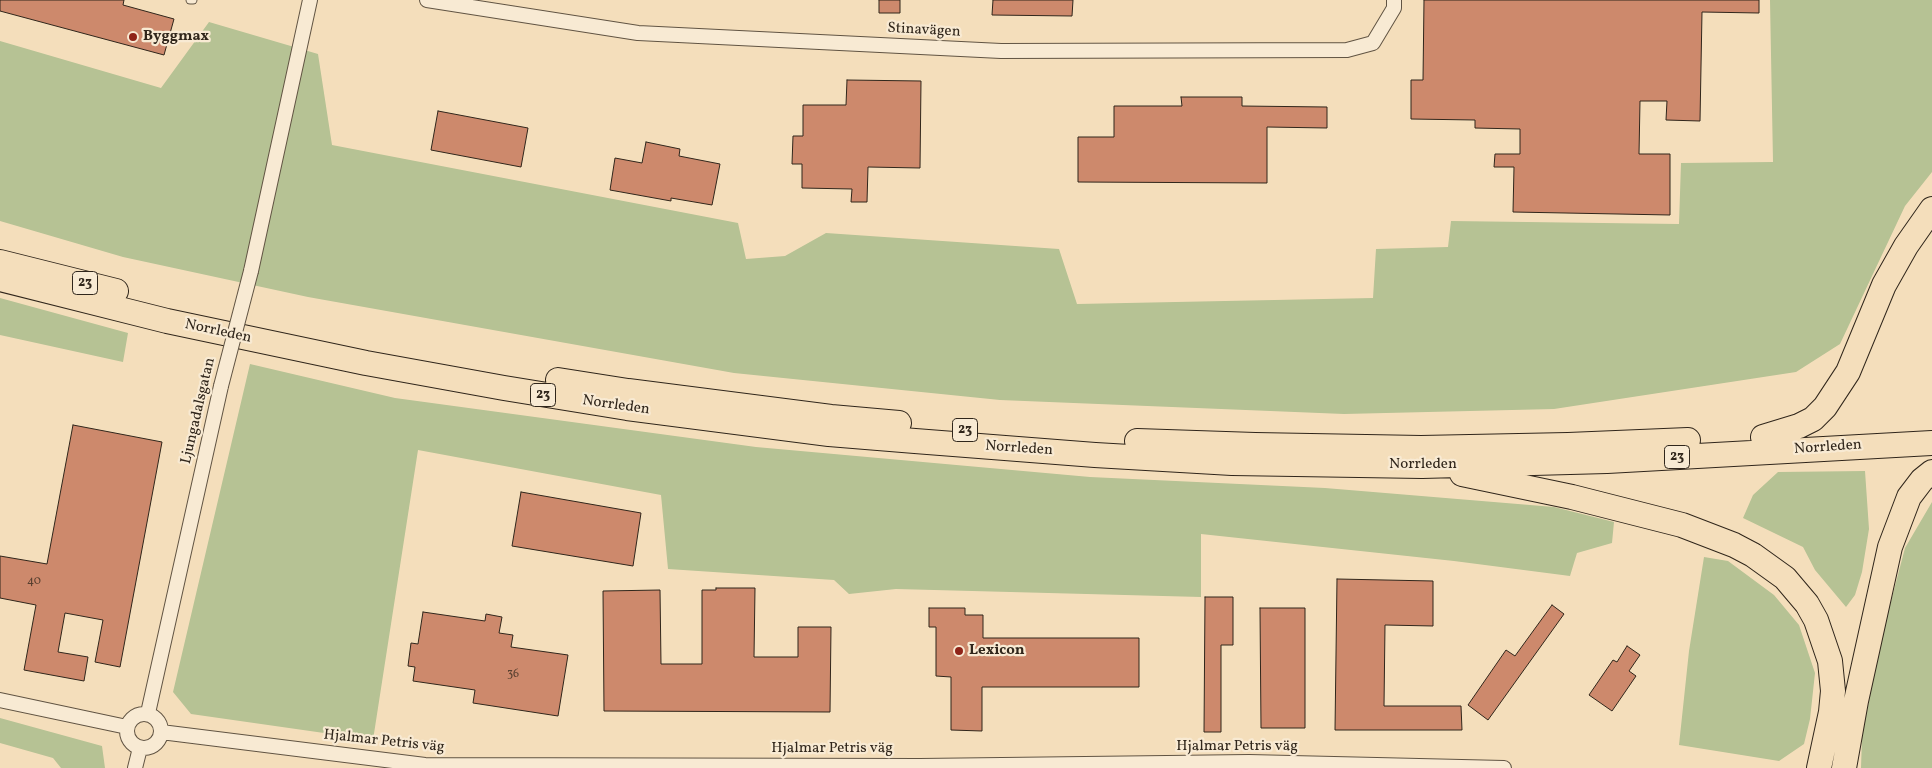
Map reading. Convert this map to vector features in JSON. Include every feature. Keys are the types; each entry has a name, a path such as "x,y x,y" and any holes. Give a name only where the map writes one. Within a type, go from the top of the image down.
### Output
{"highway":[{"path":"1764,437 1799,426 1812,419 1825,407 1848,372 1884,285 1906,246 1932,209"},
{"name":"Norrleden","path":"0,262 171,305 378,349 506,372 628,391 831,416 1009,433 1125,441 1255,446 1440,448 1568,445 1932,429"},
{"name":"Norrleden","path":"0,279 167,320 366,364 627,408 829,434 1094,455 1232,462 1422,466 1607,461 1932,443"},
{"path":"1422,466 1572,497 1674,523 1727,542 1771,567 1785,578 1807,604 1816,620 1830,660 1833,691 1831,712 1819,768"},
{"path":"1844,768 1856,700 1890,547 1909,498 1922,480 1932,472"}],"street":[{"name":"Ljungadalsgatan","path":"148,714 221,386 251,271 310,0"},
{"name":"Stinavägen","path":"427,0 638,32 1001,51 1347,50 1373,43 1394,8 1394,0"},
{"path":"0,700 127,727"},
{"path":"148,714 157,718 161,727 160,737 154,745 140,748 128,738 127,727 134,716 148,714"},
{"name":"Hjalmar Petris väg","path":"161,732 425,765 920,767 1249,762 1504,768"},
{"path":"135,768 140,748"}],"green space":[{"path":"1770,0 1932,0 1932,172 1905,206 1840,344 1796,372 1554,409 1344,414 1000,400 734,373 308,297 123,257 0,221 0,41 161,88 209,22 318,54 332,145 738,223 746,259 785,256 826,233 1059,249 1077,304 1373,298 1376,249 1448,247 1451,221 1679,224 1681,163 1773,162"},
{"path":"0,298 128,333 123,362 0,335"},
{"path":"250,364 395,398 756,447 1090,477 1325,488 1554,507 1614,522 1612,543 1577,553 1570,576 1454,561 1201,534 1201,597 896,589 849,594 834,580 668,569 661,495 418,450 373,740 191,714 173,692"},
{"path":"1865,471 1869,529 1862,572 1855,595 1846,607 1815,570 1803,547 1743,518 1753,495 1778,472"},
{"path":"1932,502 1932,768 1861,768 1862,737 1881,639 1905,548"},
{"path":"1704,557 1728,561 1774,595 1799,625 1815,673 1810,719 1804,744 1779,761 1679,745 1689,651"},
{"path":"0,718 102,746 105,768 61,768 53,758 0,743"}],"building":[{"name":"Byggmax","path":"0,0 124,0 123,5 174,19 164,55 0,11"},
{"path":"879,0 900,0 900,13 879,13"},
{"path":"993,0 1073,0 1072,16 992,15"},
{"path":"1424,0 1759,0 1759,13 1702,12 1700,121 1666,120 1667,101 1640,101 1639,154 1670,154 1670,215 1513,212 1514,167 1494,167 1495,154 1520,154 1520,129 1475,128 1475,120 1411,119 1411,80 1423,80"},
{"path":"847,80 921,81 920,168 868,167 867,202 851,202 852,189 802,188 802,164 792,164 793,136 803,136 803,105 846,105"},
{"path":"1181,97 1242,97 1242,106 1327,107 1327,128 1267,127 1267,183 1078,182 1078,137 1114,137 1114,106 1182,106"},
{"path":"438,111 528,128 521,167 431,150"},
{"path":"646,142 680,149 679,156 720,164 712,205 671,198 671,201 610,190 615,158 642,163"},
{"path":"73,425 162,442 120,667 95,662 103,620 65,613 58,652 88,657 84,681 24,670 36,605 0,598 0,556 47,564"},
{"path":"521,492 641,513 633,566 512,546"},
{"path":"1337,579 1433,581 1433,626 1385,625 1384,706 1461,706 1462,730 1335,730"},
{"path":"716,588 755,588 754,657 798,657 798,627 831,627 830,712 604,711 603,591 660,590 661,664 702,664 702,590 716,590"},
{"path":"1205,597 1233,597 1233,645 1221,645 1221,732 1204,732"},
{"path":"1552,605 1564,614 1488,720 1468,705 1506,650 1515,656"},
{"path":"929,608 965,608 965,615 983,615 983,638 1139,638 1139,687 982,687 982,731 951,730 951,677 936,676 936,627 929,627"},
{"path":"1260,608 1305,608 1305,728 1261,728"},
{"path":"423,612 485,621 486,614 502,617 499,633 513,635 511,647 568,655 558,716 473,703 475,690 413,681 415,667 408,666 411,643 418,644"},
{"path":"1627,646 1640,655 1629,671 1636,676 1612,711 1589,695 1613,660 1617,662"}],"place":[{"name":"Byggmax","path":"133,37"},
{"name":"Lexicon","path":"959,651"}]}
